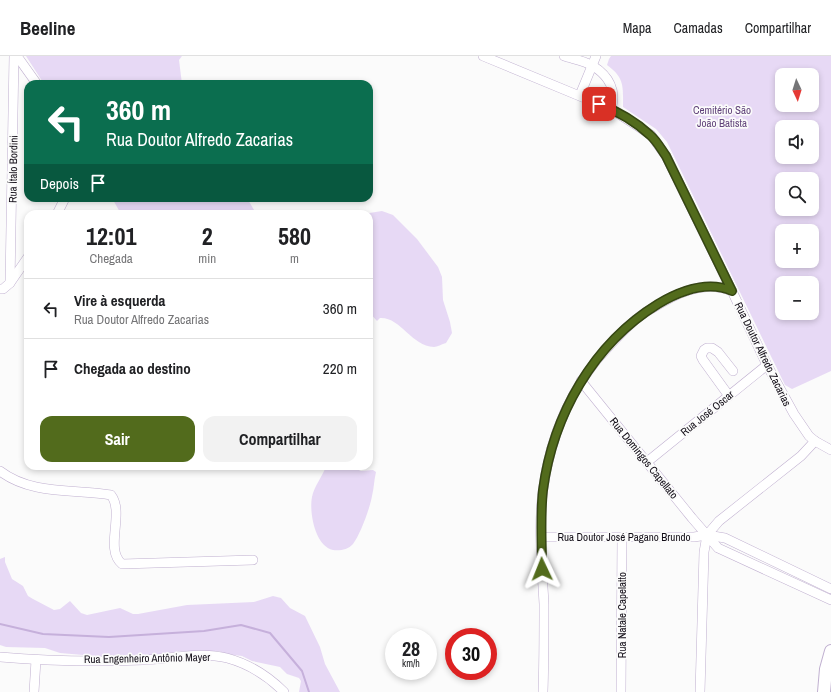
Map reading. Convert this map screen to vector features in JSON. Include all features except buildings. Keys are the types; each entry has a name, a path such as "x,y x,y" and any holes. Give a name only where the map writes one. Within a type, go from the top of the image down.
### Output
{"main road":[{"path":"824,692 826,669 831,651"}],"street":[{"path":"15,56 34,80"},
{"name":"Rua Ítalo Bordini","path":"10,283 15,56"},
{"name":"Rua Doutor Alfredo Zacarias","path":"483,56 580,95 610,109 639,127 657,143 666,156 767,364 794,414 803,428 816,441 831,450"},
{"path":"564,56 593,66 608,80 614,99 610,109"},
{"path":"580,95 596,56"},
{"path":"0,289 3,289 10,283 24,263"},
{"path":"543,692 544,632 541,537 543,490 552,446 557,429 568,403 581,381 600,355 628,326 644,313 680,292 710,286 723,287 732,291"},
{"path":"729,396 702,360 701,356 704,350 707,348 715,349 733,371"},
{"name":"Rua José Oscar","path":"647,462 767,364"},
{"name":"Rua Domingos Capellato","path":"581,381 707,535"},
{"path":"700,692 704,552 707,535 719,521 801,456 816,441"},
{"path":"0,471 14,481 35,487 111,495 114,499 116,508 116,551 118,560 122,564 252,560"},
{"path":"707,535 718,548 725,552 831,600"},
{"name":"Rua Doutor José Pagano Brundo","path":"541,537 707,535 725,538 831,589"},
{"name":"Rua Natale Capelatto","path":"621,692 622,537"},
{"name":"Rua Engenheiro Antônio Mayer","path":"0,657 36,660 144,660 206,655 228,658 260,672 284,692"},
{"path":"34,692 36,660"}],"green space":[{"path":"26,56 182,56 179,60 182,80 41,80"},
{"name":"Cemitério São João Batista","path":"611,56 831,56 831,371 792,389 785,385 667,142 656,129 623,107 622,83 617,74 607,65"},
{"path":"114,202 249,202 254,210 119,210"},
{"path":"382,211 393,215 417,239 438,267 442,277 443,300 452,333 446,343 435,347 426,345 412,337 394,322 380,318 377,321 373,316 373,212"},
{"path":"324,470 373,470 376,472 371,501 362,528 353,544 349,548 343,550 333,550 327,547 322,542 315,528 311,511 311,503 315,489"},
{"path":"5,557 5,562 12,579 23,586 28,596 54,610 60,609 70,601 81,613 87,615 120,608 133,614 138,614 187,605 254,602 273,596 281,598 290,608 305,616 320,647 325,664 340,692 299,692 301,681 299,678 287,674 280,667 252,661 242,656 226,654 219,651 180,651 146,657 118,658 60,653 45,648 6,647 0,645 0,559"}],"waterway":[{"path":"0,624 43,634 109,637 204,631 241,625 270,633 302,671 309,692"}],"route":[{"path":"542,569 541,537 543,490 552,446 557,429 568,403 581,381 600,355 628,326 644,313 662,302 680,292 710,286 723,287 732,291 666,156 657,143 651,136 639,127 599,104"}]}
